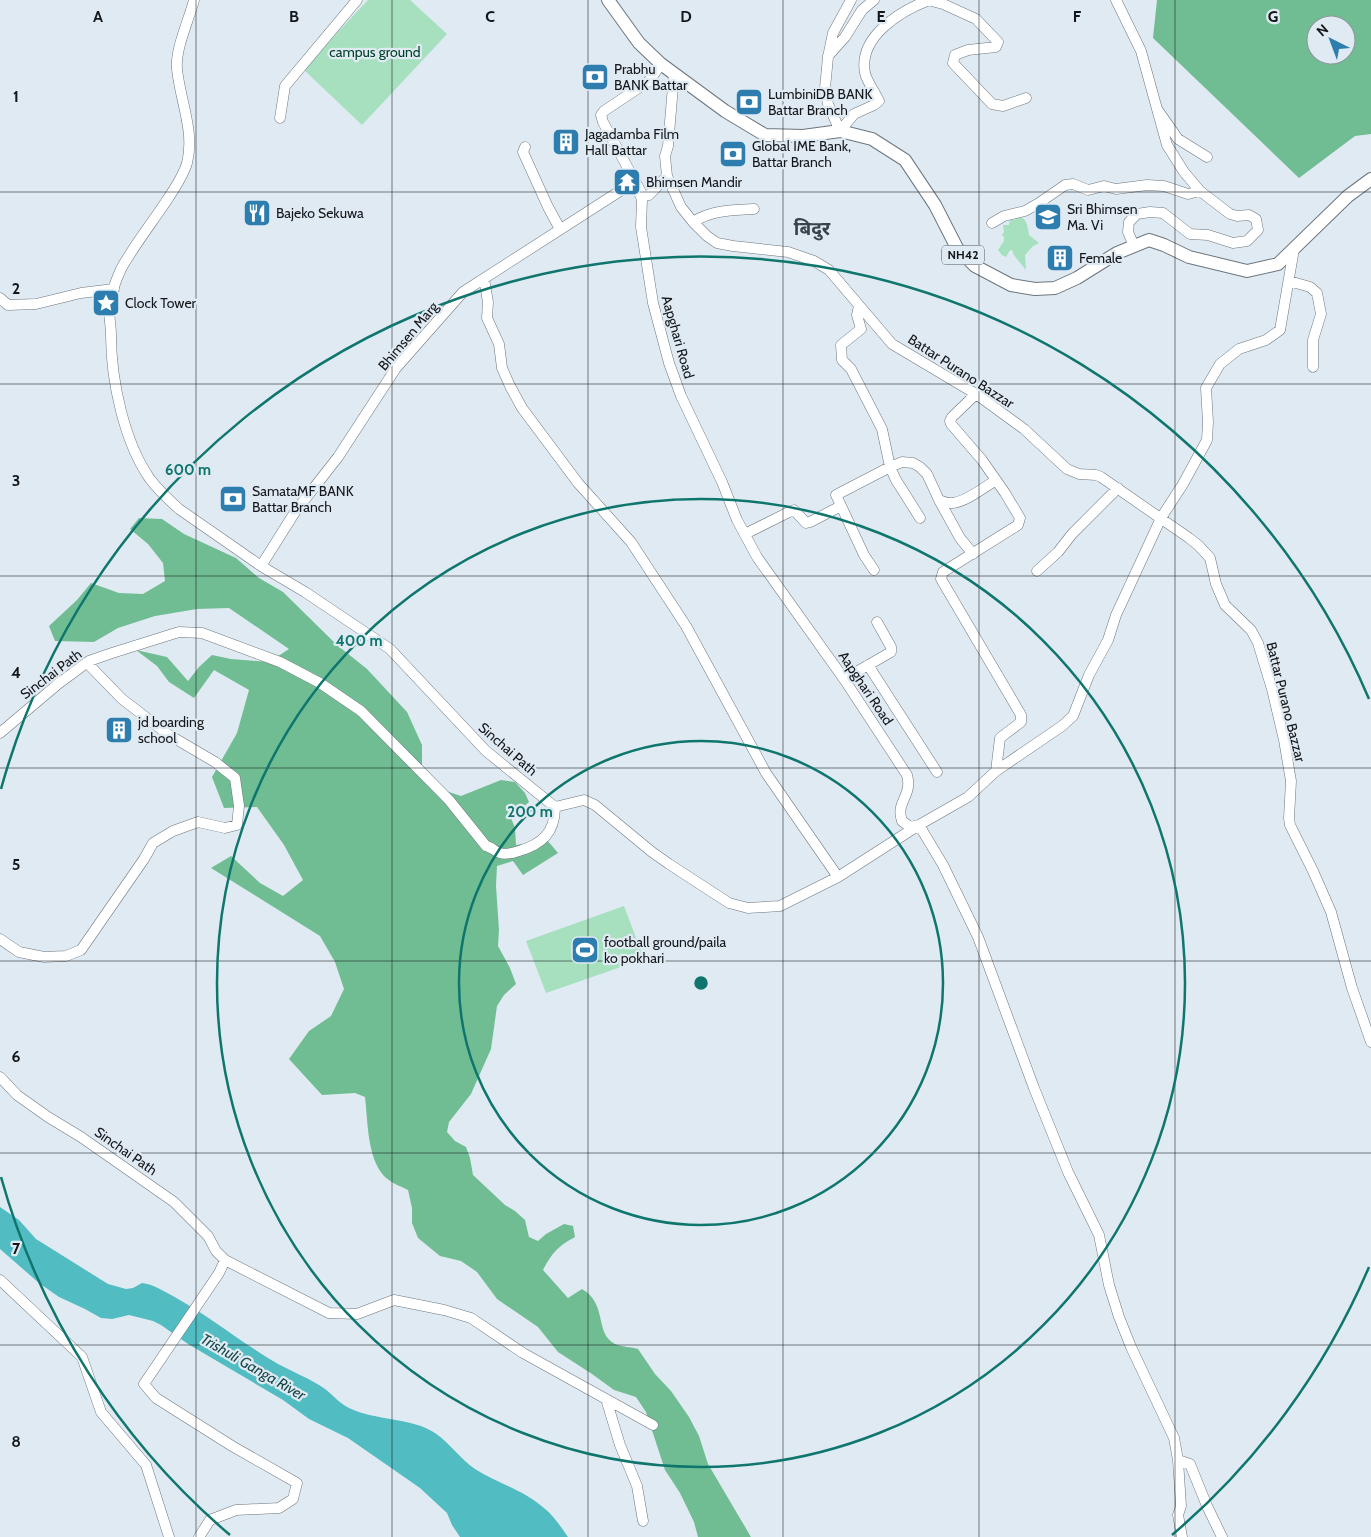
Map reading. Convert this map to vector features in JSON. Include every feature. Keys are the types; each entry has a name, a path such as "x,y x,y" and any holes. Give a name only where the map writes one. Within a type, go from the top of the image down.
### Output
{"main road":[{"name":"NH42","path":"608,0 638,43 661,64 726,112 764,135 803,136 840,131 872,138 905,160 935,205 957,248 975,266 1011,285 1035,289 1055,288 1077,278 1117,253 1149,240 1189,257 1247,272 1278,264 1348,196 1371,179"}],"street":[{"name":"Sinchai Path","path":"0,733 58,684 89,661 179,632 202,633 280,662 320,683 361,711 449,800 486,846 499,853 507,854 536,845 549,832 555,819 555,807 486,752 390,649 305,592 261,566 179,510 150,479 139,458 129,435 115,387 110,343 109,306 121,270 177,186 187,163 187,122 177,68 178,52 194,0"},
{"path":"280,118 285,86 357,0"},
{"path":"828,56 845,37 862,10 874,0"},
{"path":"845,3 833,33 828,56 825,88 828,104 840,131 854,114 879,101 865,75 864,61 868,47 882,29 899,15 928,0 943,4 976,19 998,42 996,47 968,50 955,55 953,63 992,104 1003,106 1026,98"},
{"path":"1116,0 1141,51 1167,145 1184,172 1200,190 1230,214 1237,216 1249,215 1256,219 1258,230 1247,241 1233,243 1208,235 1190,234 1163,213 1150,212 1137,214 1129,222 1128,232 1134,246"},
{"name":"Aapghari Road","path":"661,64 649,81 604,110 601,115 642,199 641,227 653,304 669,363 737,520 758,557 844,679 907,775 909,787 900,809 902,821 910,827 918,825"},
{"name":"Battar Purano Bazzar","path":"674,74 668,146 665,156 667,176 682,207 707,236 717,243 788,252 814,261 829,270 892,344 976,394 1024,429 1067,469 1079,474 1096,475 1118,488 1198,545 1210,558 1216,584 1225,605 1251,630 1258,643 1272,689 1284,740 1291,781 1290,825 1331,912 1352,988 1371,1042"},
{"path":"1157,108 1178,139 1208,157"},
{"path":"525,147 523,152 560,229"},
{"path":"634,182 642,196 649,195 667,176"},
{"name":"Bhimsen Marg","path":"261,566 296,512 338,457 396,368 463,292 634,182"},
{"path":"992,223 1004,216 1025,211 1065,185 1073,184 1088,190 1104,186 1116,188 1147,185 1164,186 1188,194 1200,190"},
{"path":"693,222 702,217 727,210 754,209"},
{"path":"555,807 584,800 595,805 652,852 729,904 748,908 780,906 838,877 932,816 968,798 996,771 1062,726 1073,716 1089,676 1108,640 1116,615 1161,518 1183,484 1207,440 1206,388 1220,364 1239,348 1266,340 1280,330 1294,249"},
{"path":"484,279 488,302 487,318 499,344 502,368 522,408 578,483 631,542 686,626 766,774 838,877"},
{"path":"1289,282 1310,286 1317,293 1320,314 1313,340 1313,367"},
{"path":"0,298 8,306 36,304 81,293 114,289"},
{"path":"859,306 857,315 861,329 841,345 840,353 842,360 850,369 882,429 890,467 920,518"},
{"path":"976,394 952,417 951,424 982,460 1020,518 1018,526 943,572 941,579 1021,715 1020,722 1000,738 996,771"},
{"path":"874,570 864,555 836,495 902,462 913,463 927,474 938,500 960,538 973,554"},
{"path":"938,500 951,503 966,500 996,480"},
{"path":"1037,571 1058,552 1072,534 1118,488"},
{"path":"745,534 794,510 806,523 841,506"},
{"path":"844,679 891,652 891,647 877,622"},
{"path":"0,939 19,952 44,957 66,956 81,950 153,843 173,831 198,822 225,828 237,825 239,806 235,778 215,762 169,735 122,699 91,667 89,661"},
{"path":"868,665 937,772"},
{"path":"918,825 943,865 978,937 1061,1155 1099,1235 1109,1285 1119,1317 1174,1438 1178,1460 1181,1506 1178,1515 1182,1537"},
{"name":"Sinchai Path","path":"0,1077 18,1095 48,1117 81,1137 174,1202 208,1236 216,1251 225,1260"},
{"path":"199,1537 210,1520 236,1510 279,1508 293,1499 297,1482 232,1446 156,1398 144,1384 219,1273 225,1260 329,1313 357,1314 394,1300 444,1310 471,1318 523,1353 653,1426"},
{"path":"0,1280 82,1357 101,1412 146,1465 169,1537"},
{"path":"606,1399 620,1445 637,1486 643,1521"},
{"path":"1178,1460 1190,1464 1222,1537"}],"green space":[{"name":"campus ground","path":"368,0 410,0 447,34 362,125 303,69"},
{"path":"1157,0 1371,0 1371,134 1355,136 1299,178 1153,38"},
{"path":"1017,216 1025,220 1029,235 1039,243 1033,246 1025,255 1026,270 1013,254 1013,251 1010,250 1006,257 998,250 1004,241 1002,235 1004,232 1003,225 1009,225 1010,219 1015,220"},
{"path":"139,518 162,519 184,534 236,558 259,578 283,592 337,645 367,669 407,712 422,745 422,769 440,789 461,796 501,780 515,782 525,793 529,802 511,818 515,828 516,845 547,840 558,853 523,875 513,861 497,866 498,946 516,984 504,995 497,1006 491,1049 471,1094 449,1122 447,1132 455,1141 466,1147 473,1175 505,1205 525,1220 529,1237 538,1241 564,1224 573,1226 575,1237 556,1250 543,1270 568,1298 582,1289 590,1295 595,1302 602,1326 609,1339 615,1344 638,1349 655,1374 671,1391 689,1417 699,1436 708,1464 751,1537 698,1537 694,1522 680,1493 665,1470 646,1412 636,1397 614,1390 558,1352 538,1327 497,1299 477,1272 461,1261 440,1256 418,1238 412,1223 412,1208 408,1190 384,1176 374,1159 369,1139 365,1097 355,1093 322,1095 289,1059 309,1031 331,1016 344,989 335,962 320,936 211,868 231,856 260,883 283,896 303,880 284,845 257,807 224,808 212,777 237,733 249,690 214,670 194,698 169,682 157,666 136,650 167,657 188,681 212,655 231,659 269,662 289,649 229,608 197,609 155,616 118,628 94,642 55,641 49,626 77,600 91,583 119,593 143,594 165,581 163,563 148,544 130,529"},
{"name":"football ground/paila ko pokhari","path":"624,906 644,959 546,993 526,941"}],"water":[{"name":"Trishuli Ganga River","path":"0,1207 19,1220 36,1239 108,1284 126,1289 133,1288 142,1283 154,1286 186,1304 278,1364 323,1387 349,1408 370,1415 415,1424 435,1433 475,1469 519,1491 536,1502 551,1515 568,1537 460,1537 447,1513 420,1488 348,1438 309,1419 283,1400 188,1344 161,1325 129,1315 112,1319 101,1318 59,1297 39,1283 0,1249"}],"place":[{"name":"Prabhu BANK Battar","path":"595,77"},
{"name":"LumbiniDB BANK Battar Branch","path":"749,102"},
{"name":"Jagadamba Film Hall Battar","path":"566,142"},
{"name":"Global IME Bank, Battar Branch","path":"733,154"},
{"name":"Bhimsen Mandir","path":"627,182"},
{"name":"Bajeko Sekuwa","path":"257,213"},
{"name":"Sri Bhimsen Ma. Vi","path":"1048,217"},
{"name":"Female","path":"1060,258"},
{"name":"Clock Tower","path":"106,303"},
{"name":"SamataMF BANK Battar Branch","path":"233,499"},
{"name":"jd boarding school","path":"119,730"},
{"name":"football ground/paila ko pokhari","path":"585,950"}],"district":[{"name":"बिदुर","path":"812,228"}]}
